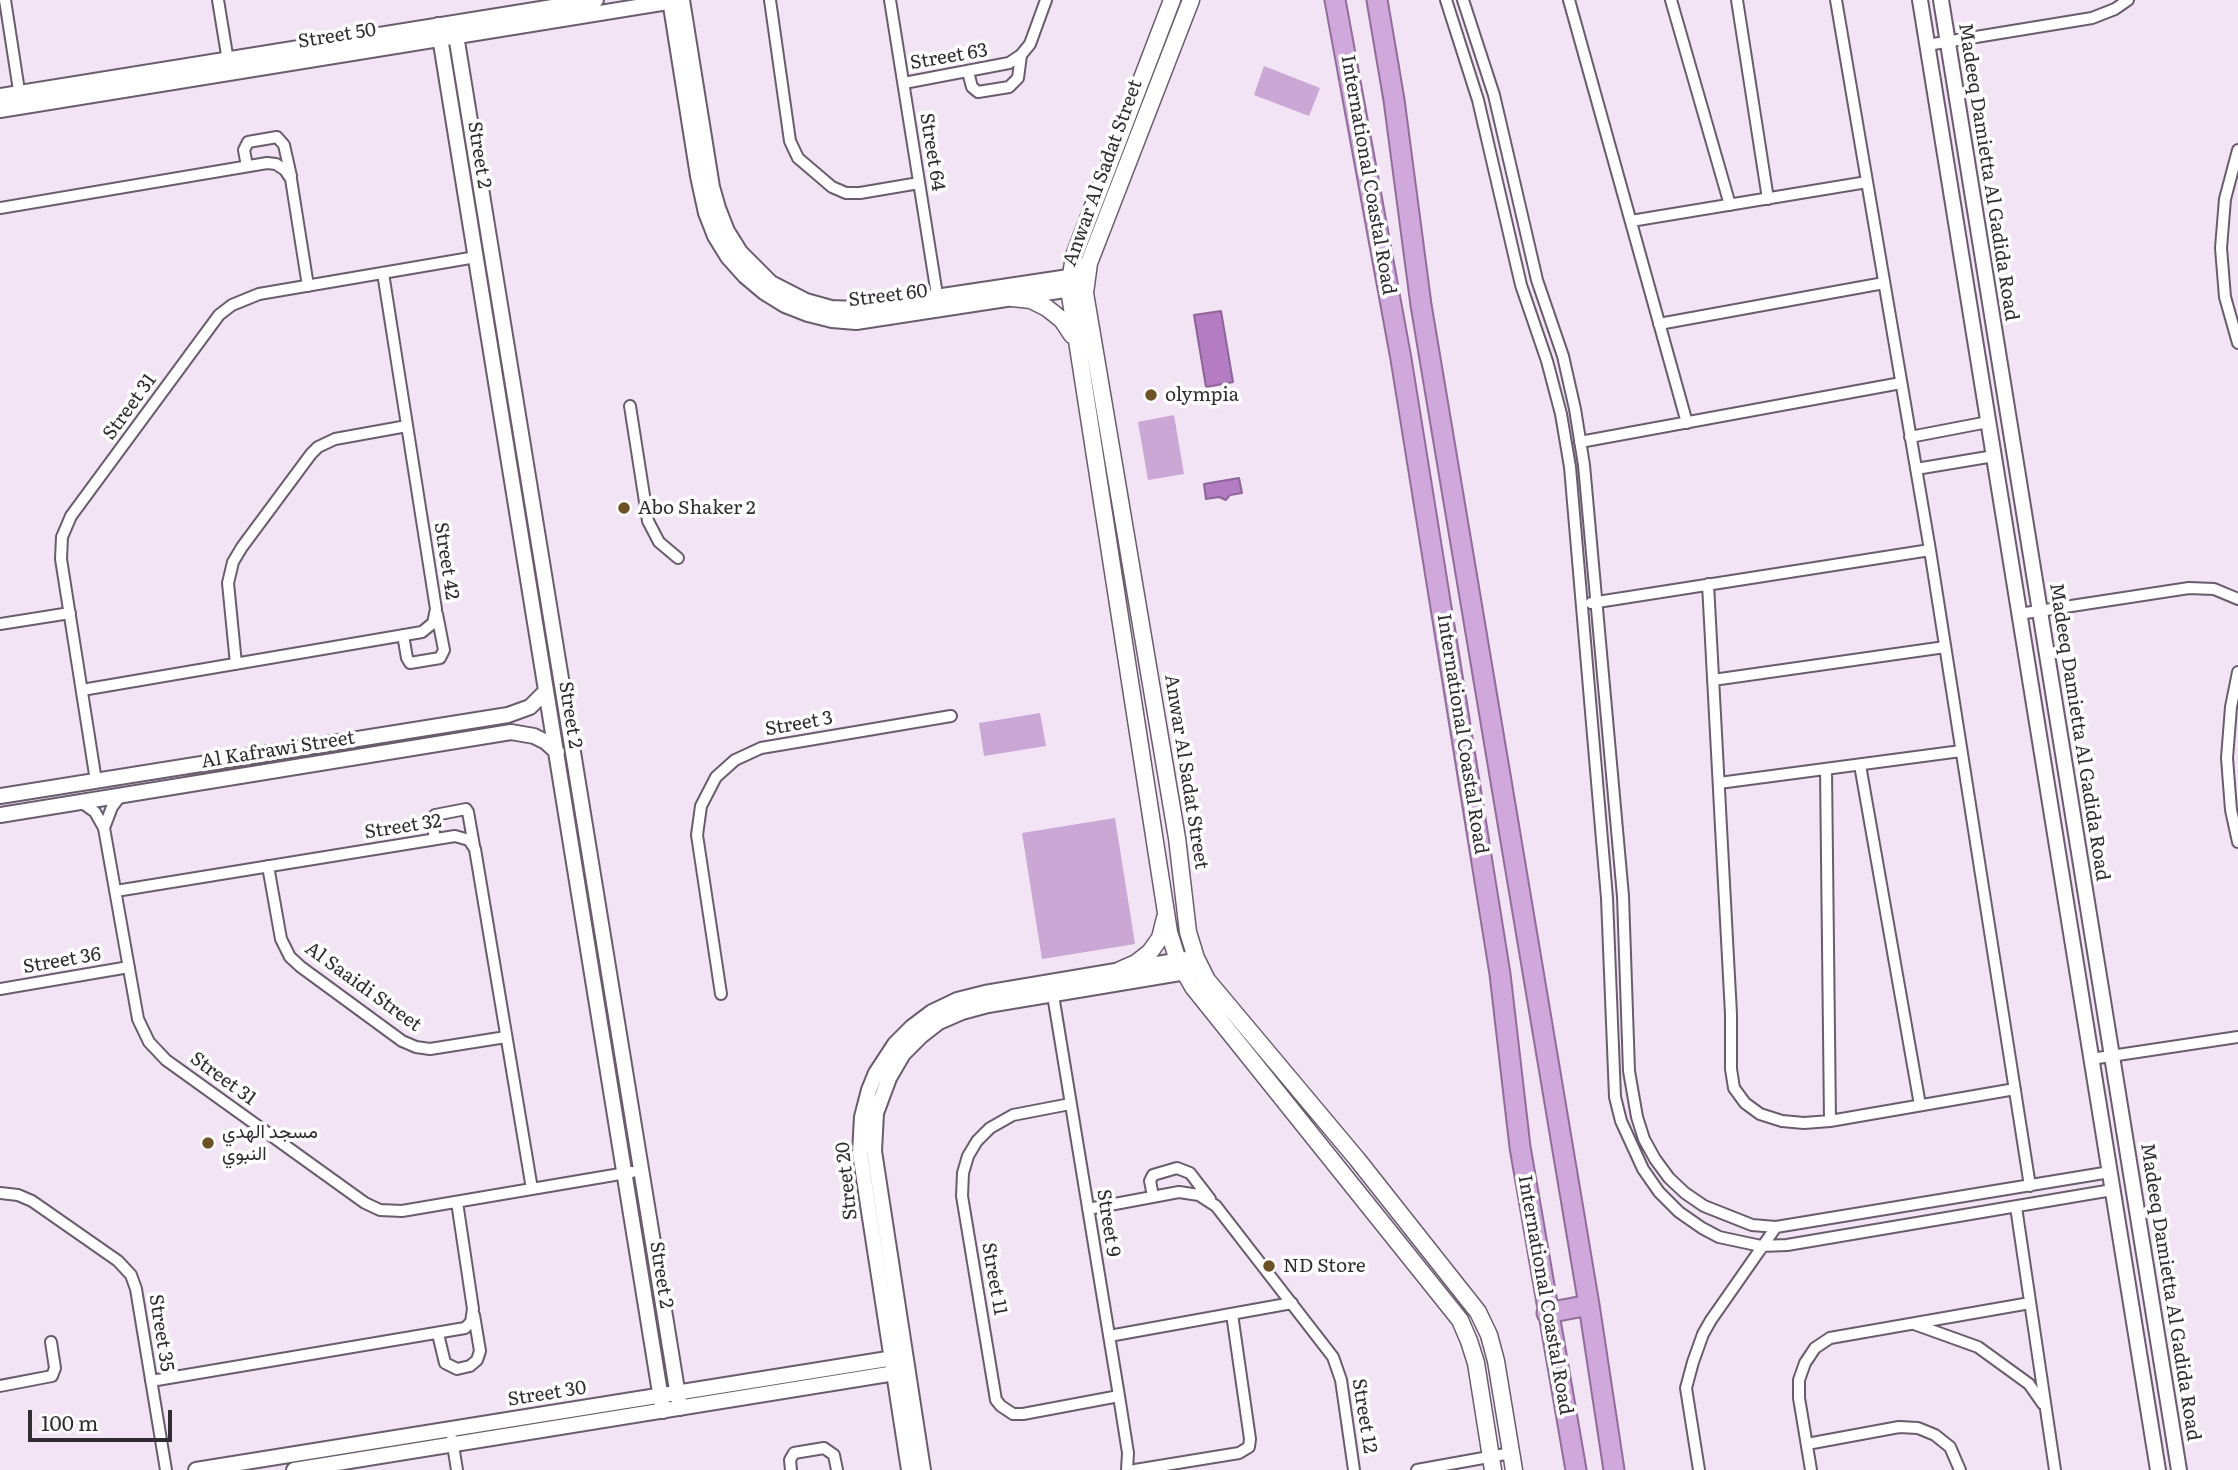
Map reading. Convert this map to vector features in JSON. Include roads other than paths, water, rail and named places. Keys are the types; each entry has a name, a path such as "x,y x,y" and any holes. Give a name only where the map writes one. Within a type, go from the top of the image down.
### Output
{"highway":[{"name":"International Coastal Road","path":"1335,0 1401,359 1481,850 1503,997 1520,1147 1576,1470"},
{"name":"International Coastal Road","path":"1377,0 1450,489 1478,641 1614,1470"},
{"path":"1547,1313 1589,1305"}],"main road":[{"name":"Anwar Al Sadat Street","path":"1172,0 1076,249 1069,283 1076,343 1171,942 1198,995 1447,1301 1465,1331 1476,1363 1492,1464"},
{"name":"Anwar Al Sadat Street","path":"1191,0 1086,280 1086,300 1177,838 1186,922 1198,964 1216,992 1357,1159 1470,1301 1484,1323 1496,1361 1513,1462"},
{"path":"1156,39 1173,46"},
{"path":"1012,298 1031,300 1048,308 1062,320 1076,343"},
{"path":"1120,970 1136,963 1150,952 1160,938 1166,912"},
{"path":"1341,1173 1357,1159"}],"street":[{"path":"5,0 4,23 21,100"},
{"path":"218,0 229,66"},
{"name":"Street 50","path":"455,30 596,0"},
{"name":"Street 50","path":"0,110 21,100 229,66 439,32 675,0"},
{"name":"Street 60","path":"675,0 703,201 715,236 736,267 774,299 820,318 869,321 938,303 1086,280"},
{"path":"770,0 790,141 798,158 832,187 846,193 860,194 919,183"},
{"name":"Street 64","path":"890,0 938,303"},
{"path":"968,72 972,87 978,92 1009,87 1017,80 1021,55 1030,44 1046,0"},
{"path":"1446,0 1478,100 1521,285 1547,361 1561,414 1570,467 1607,898 1615,1097 1621,1121 1643,1169 1659,1192 1679,1212 1719,1237 1761,1246 1787,1245 2112,1190"},
{"path":"1463,0 1494,95 1537,280 1563,356 1575,409 1597,602 1623,897 1629,1071 1637,1117 1655,1160 1685,1194 1704,1206 1752,1225 1776,1227 2110,1172"},
{"path":"1569,0 1687,423"},
{"path":"1671,0 1730,205"},
{"path":"1737,0 1768,198"},
{"path":"1836,0 1930,550 2030,1186"},
{"name":"Madeeq Damietta Al Gadida Road","path":"1920,0 2158,1470"},
{"name":"Madeeq Damietta Al Gadida Road","path":"1941,0 2179,1470"},
{"path":"1927,45 2092,18 2115,9 2128,0"},
{"name":"Street 2","path":"455,30 680,1408"},
{"name":"Street 2","path":"439,32 663,1410"},
{"name":"Street 63","path":"904,83 1003,66 1021,55"},
{"name":"Street 50","path":"0,96 21,100"},
{"path":"247,166 244,150 248,142 277,137 284,145 308,286"},
{"path":"2238,150 2225,199 2221,248 2225,297 2238,343"},
{"path":"0,208 267,163 276,164 285,170 291,179"},
{"path":"1631,221 1867,182"},
{"path":"483,243 492,256 485,269 476,257 483,243"},
{"name":"Street 31","path":"96,781 60,552 62,537 71,516 219,315 232,305 249,297 476,257"},
{"name":"Street 42","path":"82,690 403,635 426,630 433,623 436,610 383,273"},
{"path":"1659,324 1884,282"},
{"name":"Street 60","path":"938,303 1012,298 1069,283"},
{"path":"1580,442 1901,383"},
{"path":"629,407 648,522 659,542 678,558"},
{"path":"1910,437 1988,422"},
{"path":"236,664 228,583 233,562 242,547 318,447 335,439 407,426"},
{"path":"1916,469 1994,456"},
{"path":"523,546 539,542"},
{"path":"1582,604 1930,550"},
{"path":"1708,584 1734,1087 1745,1103 1760,1114 1782,1121 1804,1123 1830,1121 2014,1089"},
{"path":"2020,614 2189,588 2214,589 2238,599"},
{"path":"403,635 410,663 440,658 444,650 436,610"},
{"path":"0,624 69,613"},
{"path":"1713,680 1945,647"},
{"path":"2238,671 2231,707 2227,758 2231,810 2238,842"},
{"name":"Al Kafrawi Street","path":"0,796 516,713 530,707 547,691"},
{"path":"516,713 520,732 540,738 556,752"},
{"name":"Street 3","path":"721,994 697,835 701,806 716,777 735,760 761,748 951,716"},
{"name":"Al Kafrawi Street","path":"0,815 520,732"},
{"path":"1719,783 1961,751"},
{"path":"1860,765 1920,1105"},
{"path":"1826,769 1830,1121"},
{"path":"104,828 112,807 121,795"},
{"path":"81,802 95,813 104,828"},
{"path":"435,839 432,822 435,815 466,809 532,1189"},
{"name":"Street 31","path":"104,828 138,1018 145,1037 166,1060 365,1203 380,1210 395,1212 642,1170"},
{"name":"Street 32","path":"116,891 460,836 469,840 474,849"},
{"name":"Al Saaidi Street","path":"268,866 281,939 290,957 393,1034 409,1044 430,1049 506,1037"},
{"path":"579,893 596,890"},
{"name":"Street 20","path":"1051,988 1198,964"},
{"name":"Street 20","path":"909,1470 874,1151 876,1113 883,1089 903,1054 921,1036 939,1022 975,1007 1120,970 1181,966"},
{"name":"Street 36","path":"0,989 129,967"},
{"name":"Street 9","path":"1051,988 1128,1453 1127,1470"},
{"path":"2091,1059 2238,1037"},
{"name":"Street 11","path":"1070,1104 1013,1115 990,1128 977,1141 968,1156 963,1173 962,1196 996,1400 1013,1413 1023,1414 1119,1396"},
{"path":"1153,1196 1150,1181 1153,1175 1181,1169 1190,1173 1216,1206"},
{"name":"Street 12","path":"1088,1209 1179,1192 1192,1193 1216,1206 1337,1364 1354,1470"},
{"name":"Street 35","path":"0,1193 18,1195 32,1201 127,1270 136,1289 166,1470"},
{"path":"438,1334 445,1363 457,1369 470,1366 477,1360 480,1351 457,1202"},
{"path":"2016,1207 2055,1470"},
{"path":"1699,1470 1686,1388 1693,1362 1711,1320 1776,1227"},
{"path":"1109,1336 1292,1303"},
{"path":"1811,1470 1799,1398 1799,1380 1805,1363 1815,1348 1830,1338 2030,1303"},
{"path":"151,1381 438,1334 464,1328 472,1318 473,1309"},
{"path":"1135,1470 1239,1452 1249,1447 1251,1439 1232,1314"},
{"path":"1911,1324 1978,1347 2029,1384 2046,1408"},
{"path":"0,1386 52,1376 55,1368 51,1342"},
{"name":"Street 30","path":"196,1470 244,1466 451,1429 898,1357"},
{"name":"Street 20","path":"900,1372 923,1470"},
{"name":"Street 30","path":"294,1470 900,1372"},
{"path":"1807,1444 1899,1427 1918,1428 1936,1435 1950,1447 1960,1470"},
{"path":"451,1429 457,1470"},
{"path":"791,1470 790,1460 794,1453 824,1448 834,1455 837,1470"},
{"path":"1417,1470 1513,1462"}],"place":[{"name":"olympia","path":"1151,395"},
{"name":"Abo Shaker 2","path":"624,508"},
{"name":"مسجد الهدي النبوي","path":"208,1143"},
{"name":"ND Store","path":"1269,1266"}]}
